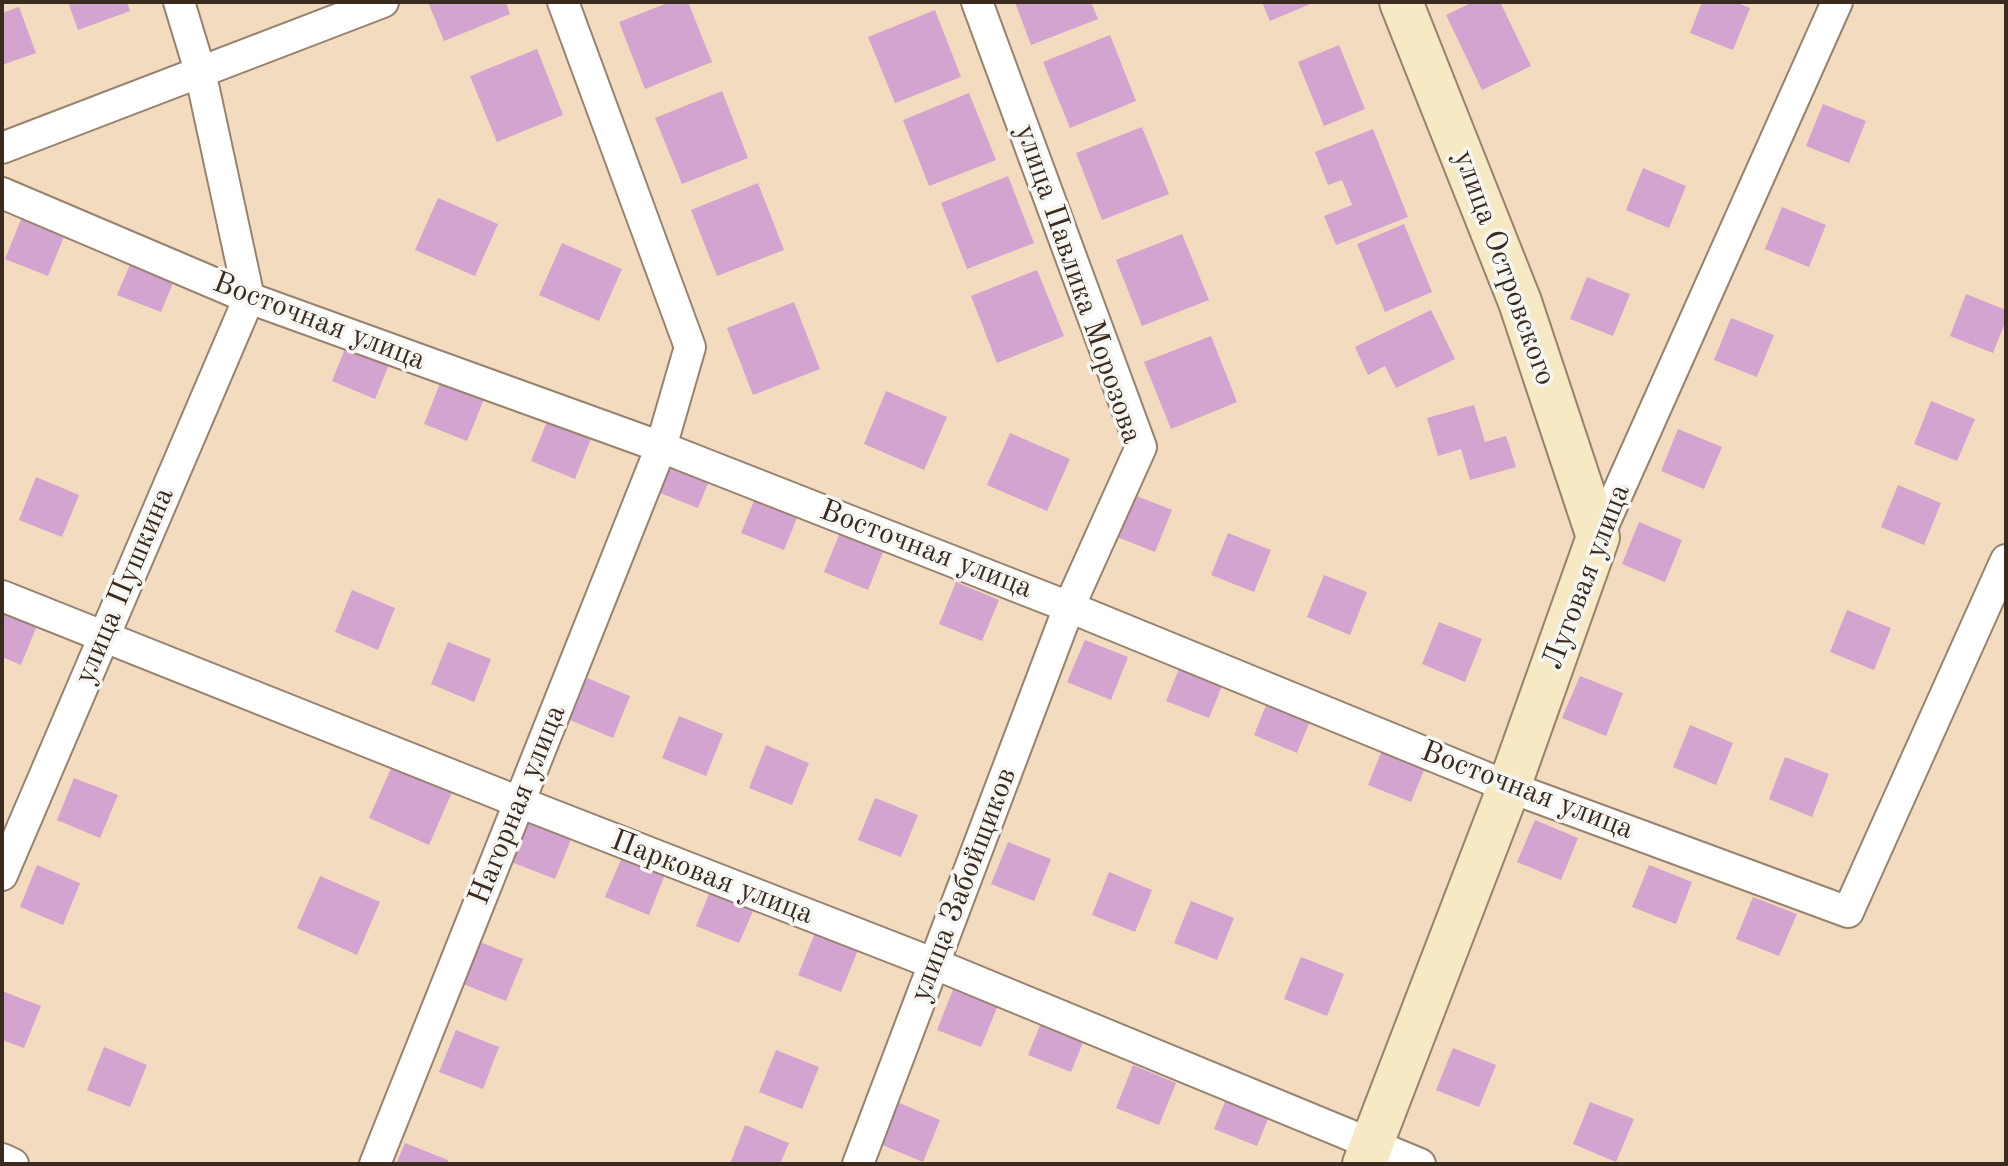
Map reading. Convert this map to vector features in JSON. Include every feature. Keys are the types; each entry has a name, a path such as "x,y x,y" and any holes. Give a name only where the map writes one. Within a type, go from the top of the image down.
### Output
{"main road":[{"name":"улица Островского","path":"1401,2 1520,302 1598,537"},
{"name":"Луговая улица","path":"1368,1154 1509,787 1598,537"}],"street":[{"path":"179,2 200,71 249,298"},
{"path":"2,148 383,2"},
{"name":"Нагорная улица","path":"375,1164 661,447 690,347 563,2"},
{"name":"улица Павлика Морозова","path":"977,2 1141,447 1069,607"},
{"name":"Луговая улица","path":"1598,537 1837,2"},
{"name":"Восточная улица","path":"2,193 249,298 661,447 1069,607 1509,787 1848,912 2006,560"},
{"name":"улица Пушкина","path":"2,875 249,298"},
{"name":"Парковая улица","path":"2,596 935,964 1368,1154 1420,1164"},
{"name":"улица Забойщиков","path":"858,1164 1069,607"},
{"path":"2,1159 13,1164"}],"building":[{"path":"68,2 127,2 130,11 78,30"},
{"path":"428,2 506,2 510,14 444,41"},
{"path":"670,2 688,2 712,62 645,89 619,22"},
{"path":"1015,2 1091,2 1098,19 1031,45"},
{"path":"1262,2 1315,2 1270,21"},
{"path":"1473,2 1500,2 1531,66 1482,90 1446,15"},
{"path":"1702,2 1735,2 1750,8 1733,50 1690,33"},
{"path":"19,7 36,53 2,65 2,13"},
{"path":"935,10 961,77 895,103 868,37"},
{"path":"1110,35 1136,101 1070,128 1043,62"},
{"path":"1339,45 1365,109 1324,126 1298,62"},
{"path":"537,49 563,115 497,142 470,76"},
{"path":"722,91 748,158 682,184 655,118"},
{"path":"969,93 996,160 929,186 903,120"},
{"path":"1823,104 1866,121 1849,163 1806,146"},
{"path":"1142,127 1169,194 1102,220 1076,153"},
{"path":"1373,129 1408,217 1336,245 1324,216 1352,205 1342,180 1328,185 1315,152"},
{"path":"1643,168 1686,186 1669,228 1626,210"},
{"path":"1008,176 1034,243 967,269 941,203"},
{"path":"758,183 784,250 717,276 691,210"},
{"path":"438,198 498,224 475,276 415,250"},
{"path":"1782,207 1826,225 1809,267 1765,249"},
{"path":"22,217 65,234 48,276 5,259"},
{"path":"1404,224 1432,292 1385,312 1357,244"},
{"path":"1182,234 1209,300 1142,326 1116,260"},
{"path":"562,243 622,269 599,321 539,295"},
{"path":"135,253 178,271 161,312 117,295"},
{"path":"1037,270 1064,336 997,363 971,296"},
{"path":"1587,277 1630,294 1613,336 1570,319"},
{"path":"1966,294 2006,310 2006,320 1993,353 1950,336"},
{"path":"794,302 820,369 753,395 727,328"},
{"path":"1431,310 1455,359 1396,388 1385,366 1368,375 1355,347"},
{"path":"1731,318 1774,335 1757,377 1714,360"},
{"path":"1211,336 1237,402 1171,429 1144,362"},
{"path":"349,339 392,357 375,399 332,381"},
{"path":"441,381 484,399 467,441 424,424"},
{"path":"886,391 947,417 924,470 864,444"},
{"path":"1931,401 1975,419 1957,461 1914,444"},
{"path":"1474,405 1485,442 1506,436 1516,467 1470,480 1461,449 1438,456 1427,418"},
{"path":"548,419 592,436 575,479 531,461"},
{"path":"1678,429 1722,447 1704,489 1661,471"},
{"path":"1010,433 1070,459 1047,511 987,485"},
{"path":"672,449 715,466 698,508 655,491"},
{"path":"36,477 79,495 62,537 19,520"},
{"path":"1898,485 1941,503 1924,545 1881,527"},
{"path":"758,491 801,508 784,550 741,533"},
{"path":"1129,493 1172,510 1155,552 1112,535"},
{"path":"1639,522 1682,540 1665,582 1622,564"},
{"path":"841,530 885,547 868,590 824,572"},
{"path":"1228,533 1271,550 1254,592 1211,575"},
{"path":"1324,575 1367,592 1350,635 1307,617"},
{"path":"956,582 999,600 982,641 939,624"},
{"path":"352,590 395,608 378,650 335,632"},
{"path":"2,608 38,623 21,665 2,657"},
{"path":"1847,610 1891,628 1874,670 1830,652"},
{"path":"1439,622 1482,639 1465,682 1422,664"},
{"path":"1085,640 1128,657 1111,700 1067,682"},
{"path":"448,642 491,659 474,702 431,684"},
{"path":"1183,659 1226,676 1209,718 1166,701"},
{"path":"1580,676 1623,693 1606,736 1562,718"},
{"path":"587,678 630,696 613,738 570,720"},
{"path":"1271,693 1314,711 1297,753 1254,735"},
{"path":"679,716 723,734 706,776 662,758"},
{"path":"1690,725 1733,743 1716,785 1673,767"},
{"path":"1385,743 1428,760 1411,802 1368,785"},
{"path":"766,745 809,763 792,805 749,788"},
{"path":"1785,757 1829,774 1812,817 1769,799"},
{"path":"392,766 452,792 429,845 369,818"},
{"path":"74,778 118,795 100,838 57,820"},
{"path":"875,798 918,815 901,857 858,840"},
{"path":"529,820 572,837 555,879 511,862"},
{"path":"1535,820 1578,838 1561,880 1517,862"},
{"path":"1008,842 1051,859 1034,901 991,884"},
{"path":"623,855 666,872 649,915 605,897"},
{"path":"37,865 80,883 63,925 20,907"},
{"path":"1649,865 1692,882 1676,924 1632,907"},
{"path":"1109,872 1152,890 1135,932 1092,915"},
{"path":"320,876 380,902 357,955 297,928"},
{"path":"713,884 757,902 739,943 696,926"},
{"path":"1753,897 1797,914 1779,956 1736,939"},
{"path":"1191,901 1234,918 1217,960 1174,943"},
{"path":"815,933 858,950 841,992 798,975"},
{"path":"480,942 523,959 506,1001 463,984"},
{"path":"1301,957 1344,974 1327,1016 1284,999"},
{"path":"954,987 998,1005 981,1047 937,1030"},
{"path":"2,991 41,1006 24,1048 2,1040"},
{"path":"1045,1013 1088,1030 1071,1072 1028,1055"},
{"path":"456,1030 499,1047 483,1089 439,1072"},
{"path":"104,1047 147,1065 130,1107 87,1090"},
{"path":"1453,1048 1496,1065 1479,1107 1436,1090"},
{"path":"776,1050 819,1067 802,1109 759,1092"},
{"path":"1133,1065 1176,1083 1159,1125 1116,1108"},
{"path":"1231,1087 1274,1104 1257,1146 1214,1129"},
{"path":"897,1102 940,1120 923,1162 880,1144"},
{"path":"1590,1102 1634,1119 1616,1162 1573,1144"},
{"path":"745,1125 789,1143 780,1164 730,1164"},
{"path":"405,1143 448,1160 447,1164 396,1164"}]}
